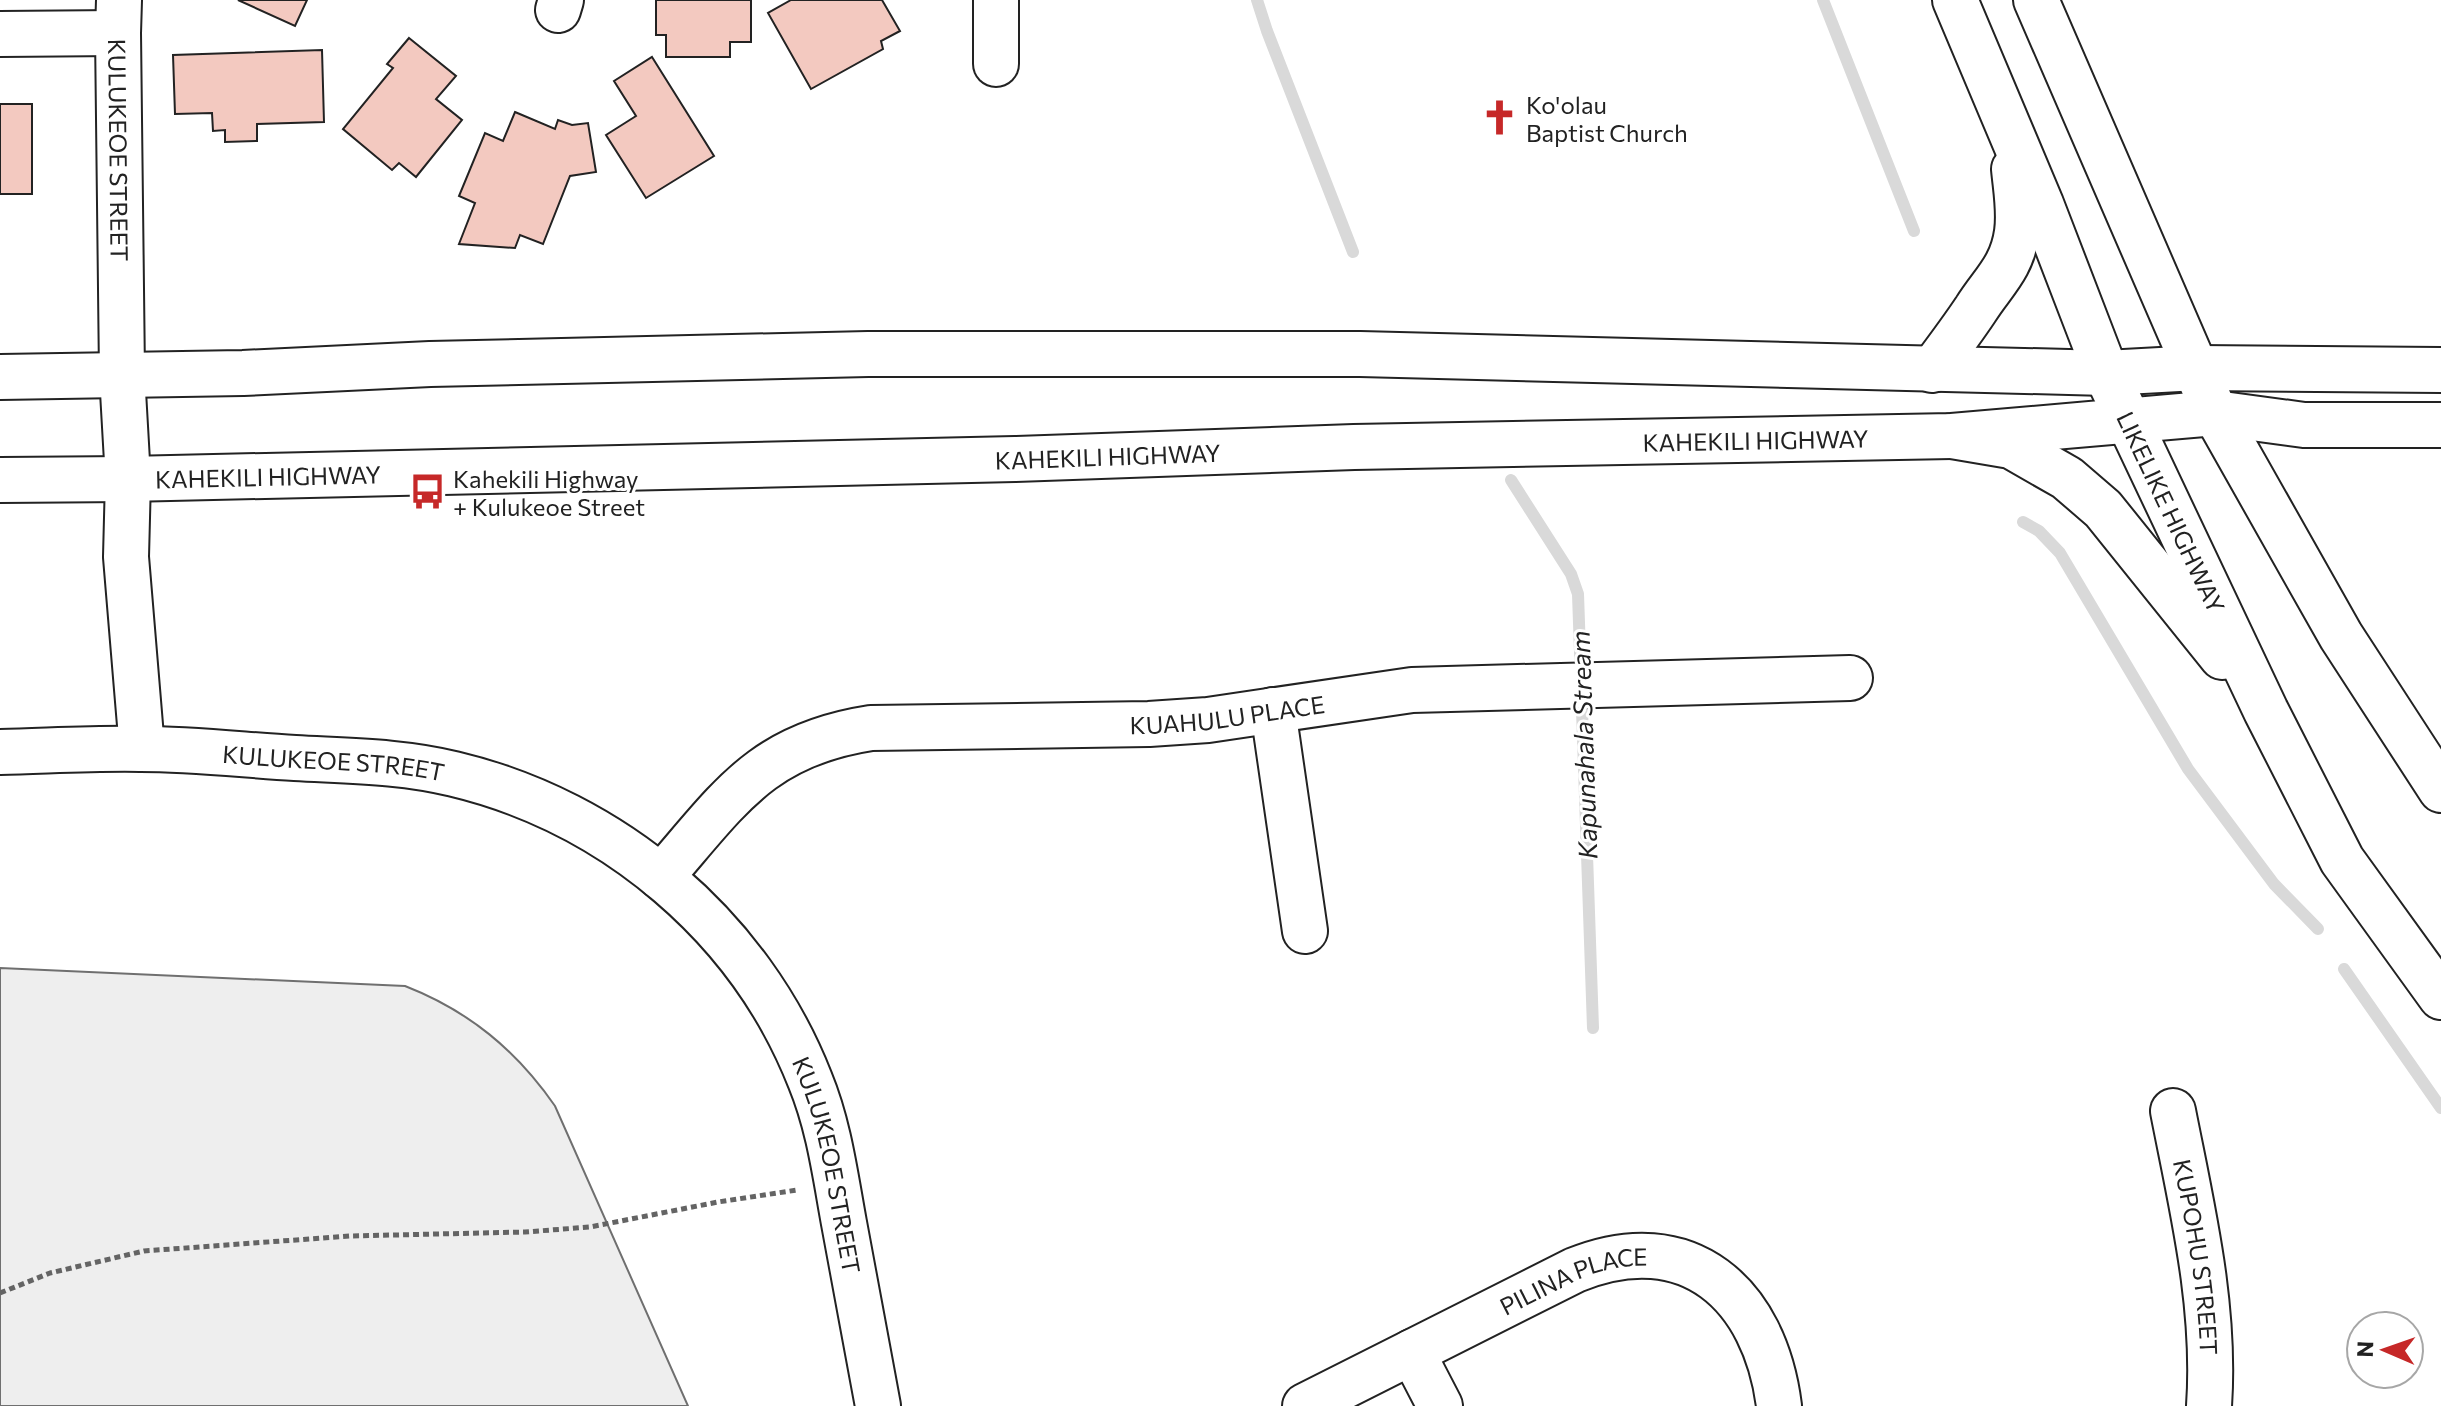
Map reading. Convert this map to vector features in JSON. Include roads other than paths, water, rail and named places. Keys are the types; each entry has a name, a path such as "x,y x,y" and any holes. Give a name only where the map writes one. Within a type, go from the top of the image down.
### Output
{"main road":[{"path":"996,0 996,64"},
{"name":"LIKELIKE HIGHWAY","path":"1955,0 2041,204 2106,373 2266,711 2342,860 2441,997"},
{"path":"2036,0 2215,413 2341,636 2441,790"},
{"path":"0,34 118,17"},
{"name":"KULUKEOE STREET","path":"118,17 122,374 128,479 126,557 142,749 399,764 453,773 506,788 556,809 605,836 689,901 759,983 787,1030 810,1079 827,1130 878,1406"},
{"path":"1932,370 1990,292 2010,256 2017,234 2018,211 2010,131"},
{"path":"0,377 243,373 430,364 868,354 1360,354 2106,373 2197,368 2441,370"},
{"name":"KAHEKILI HIGHWAY","path":"0,480 1015,459 1354,447 1952,436 2215,413 2304,425 2441,425"},
{"path":"1952,436 2011,446 2067,478 2103,509 2266,711"},
{"name":"KUAHULU PLACE","path":"661,877 752,777 777,758 804,744 837,733 871,728 1149,724 1208,720 1412,690 1850,678"},
{"path":"1273,710 1305,931"},
{"path":"0,752 142,749"},
{"name":"KUPOHU STREET","path":"2173,1111 2206,1287 2210,1334 2209,1406"},
{"name":"PILINA PLACE","path":"1305,1406 1599,1260 1625,1255 1652,1255 1676,1260 1720,1282 1738,1299 1763,1341 1771,1363 1779,1406"},
{"path":"1412,1352 1440,1406"}],"waterway":[{"name":"Kapunahala Stream","path":"1257,0 1353,252"},
{"path":"1823,0 1914,231"},
{"name":"Kapunahala Stream","path":"1511,480 1571,574 1578,594 1593,1028"},
{"path":"2023,522 2039,531 2060,553 2188,769 2274,884 2318,929"},
{"path":"2344,969 2441,1108"}],"place":[{"name":"Ko'olau Baptist Church","path":"1500,118"},
{"name":"Kahekili Highway + Kulukeoe Street","path":"427,492"}]}
